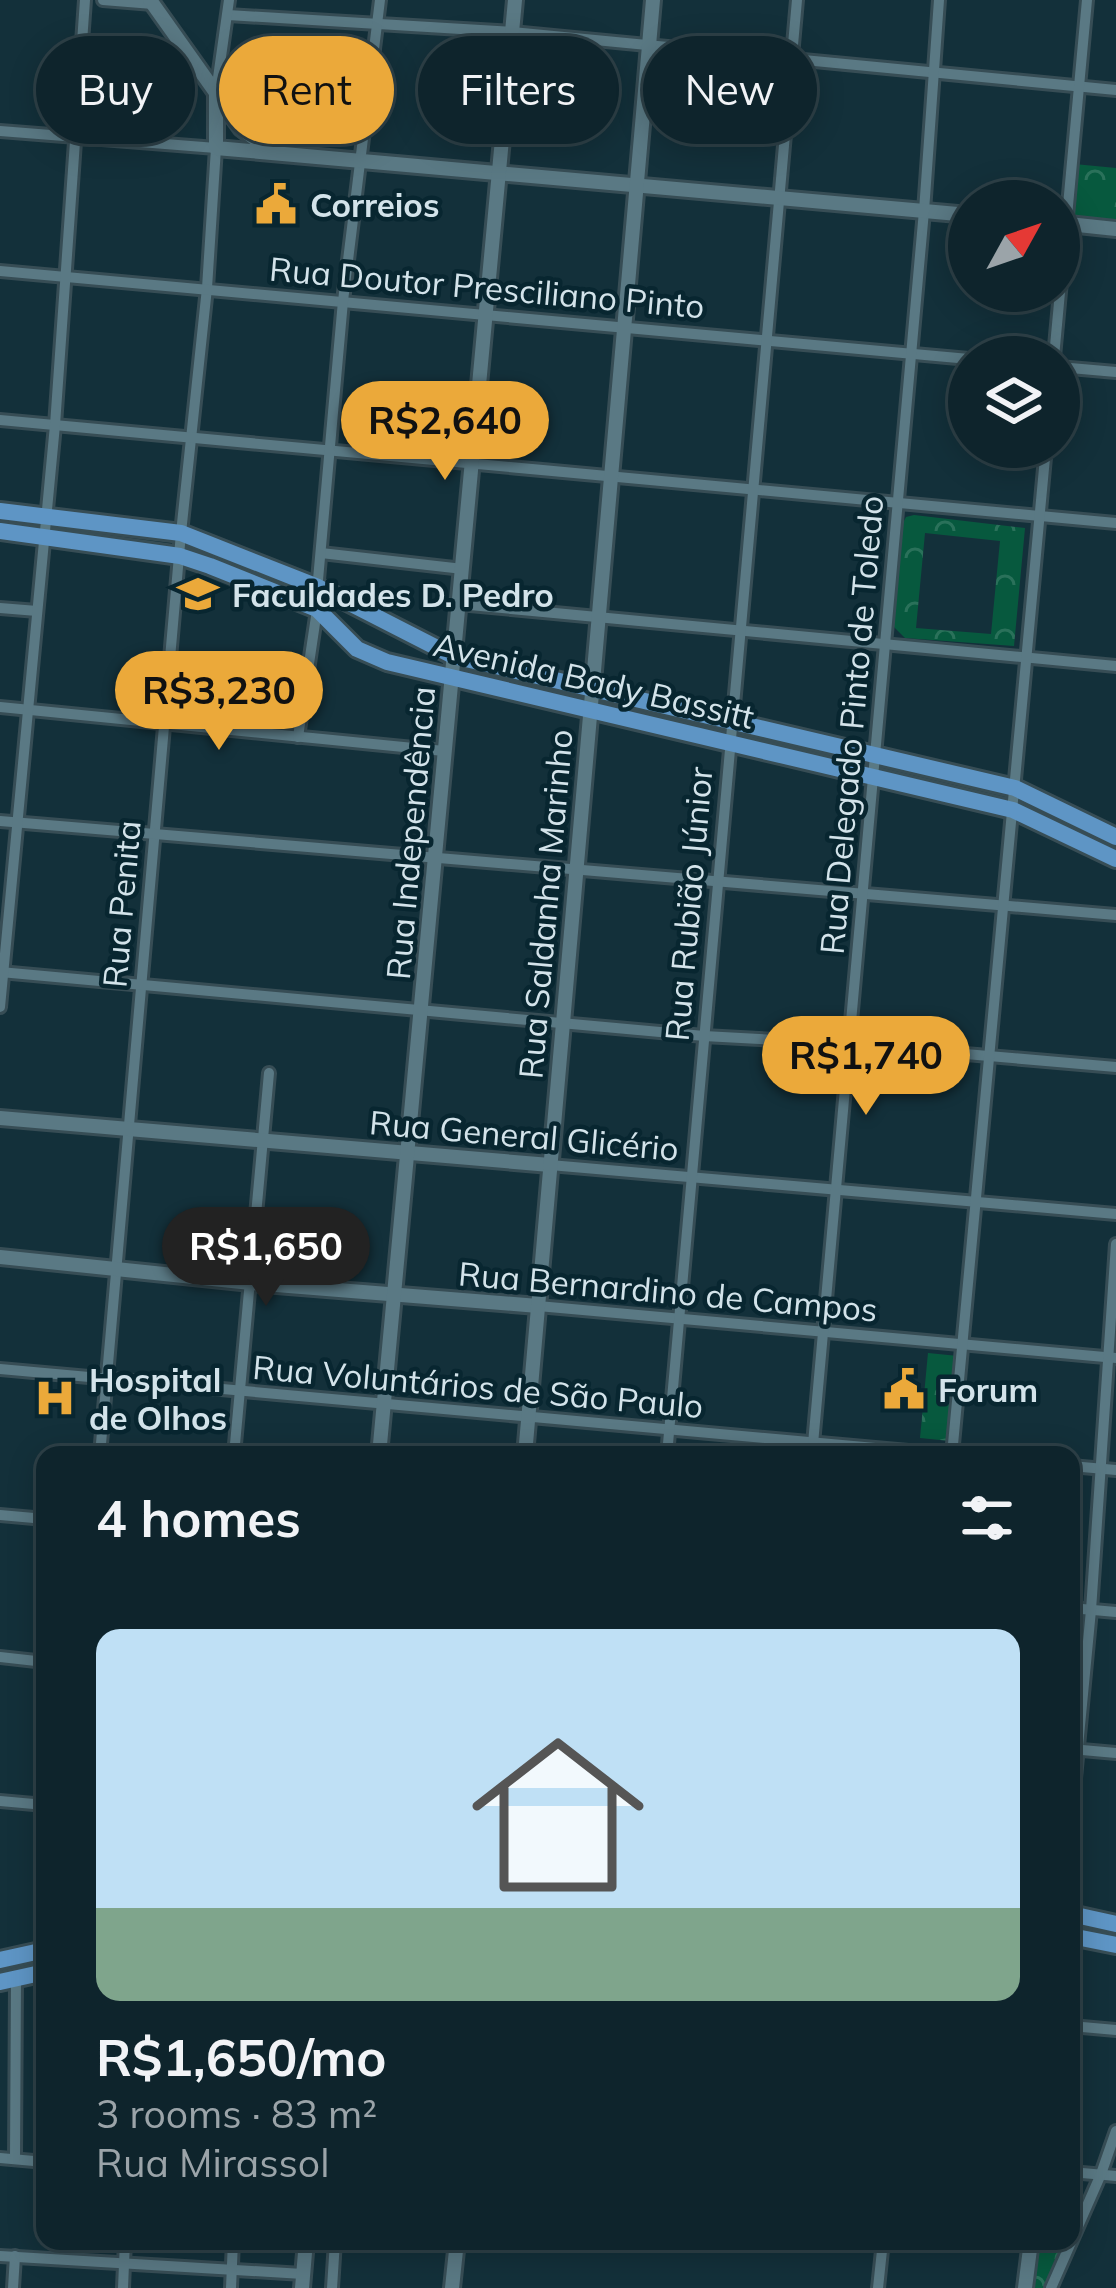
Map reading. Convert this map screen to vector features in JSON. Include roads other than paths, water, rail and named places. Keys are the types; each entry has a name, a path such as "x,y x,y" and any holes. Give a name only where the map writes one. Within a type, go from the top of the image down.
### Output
{"main road":[{"name":"Avenida Bady Bassitt","path":"0,511 43,528 180,556 317,609 357,649 387,662 588,710 875,755 1015,788 1116,837"},
{"name":"Avenida Bady Bassitt","path":"0,530 181,533 318,586 454,656 590,687 873,776 1013,810 1116,859"},
{"path":"1080,1916 1116,1924"},
{"path":"1080,1938 1116,1945"},
{"path":"0,1960 36,1952"}],"street":[{"path":"83,36 85,0"},
{"path":"103,0 151,2 241,128 275,154"},
{"name":"Rua Penita","path":"100,1446 207,289 216,93 229,0"},
{"path":"298,737 317,609 344,301 380,0"},
{"name":"Rua Independência","path":"380,1446 515,0"},
{"name":"Rua Saldanha Marinho","path":"650,36 652,0"},
{"name":"Rua Rubião Júnior","path":"793,36 797,0"},
{"name":"Rua Delegado Pinto de Toledo","path":"813,1446 939,0"},
{"path":"1067,180 1087,0"},
{"path":"228,15 378,22 643,45"},
{"path":"817,62 1116,89"},
{"name":"Rua Saldanha Marinho","path":"526,1446 643,121"},
{"path":"0,131 36,134"},
{"path":"0,1007 55,424 76,144"},
{"path":"159,144 948,213"},
{"name":"Rua Rubião Júnior","path":"668,1446 784,144"},
{"path":"1080,226 1116,229"},
{"name":"Rua Doutor Presciliano Pinto","path":"0,271 948,356"},
{"path":"1080,369 1116,372"},
{"path":"0,420 1116,523"},
{"path":"953,1446 1044,468"},
{"path":"320,553 463,569"},
{"path":"459,604 1116,666"},
{"path":"0,608 38,611"},
{"path":"0,707 444,752"},
{"path":"0,821 1116,916"},
{"path":"2,972 704,1036 1116,1067"},
{"path":"235,1446 269,1072"},
{"name":"Rua General Glicério","path":"0,1118 1116,1214"},
{"path":"1080,1700 1111,1357 1116,1244"},
{"name":"Rua Bernardino de Campos","path":"0,1257 1111,1357"},
{"name":"Rua Voluntários de São Paulo","path":"0,1369 669,1428 787,1446"},
{"path":"1080,1467 1116,1470"},
{"path":"0,1515 36,1518"},
{"path":"1080,1609 1116,1612"},
{"path":"0,1658 36,1661"},
{"path":"1080,1750 1116,1753"},
{"path":"0,1801 36,1804"},
{"path":"8,1981 15,2159"},
{"path":"1080,2027 1116,2030"},
{"path":"1080,2222 1116,2131"},
{"path":"0,2158 36,2161"},
{"path":"1080,2173 1116,2176"},
{"path":"123,2288 125,2250"},
{"path":"232,2288 233,2250"},
{"path":"0,2256 232,2270 302,2281 305,2250"},
{"path":"332,2288 334,2250"},
{"path":"452,2288 456,2250"},
{"path":"878,2288 883,2250"},
{"path":"1025,2288 1030,2250"},
{"path":"1051,2288 1068,2250"},
{"path":"13,2288 16,2256"}],"place":[{"name":"Correios","path":"276,204"},
{"name":"Faculdades D. Pedro","path":"198,594"},
{"name":"Forum","path":"904,1389"},
{"name":"Hospital de Olhos","path":"55,1398"}]}
